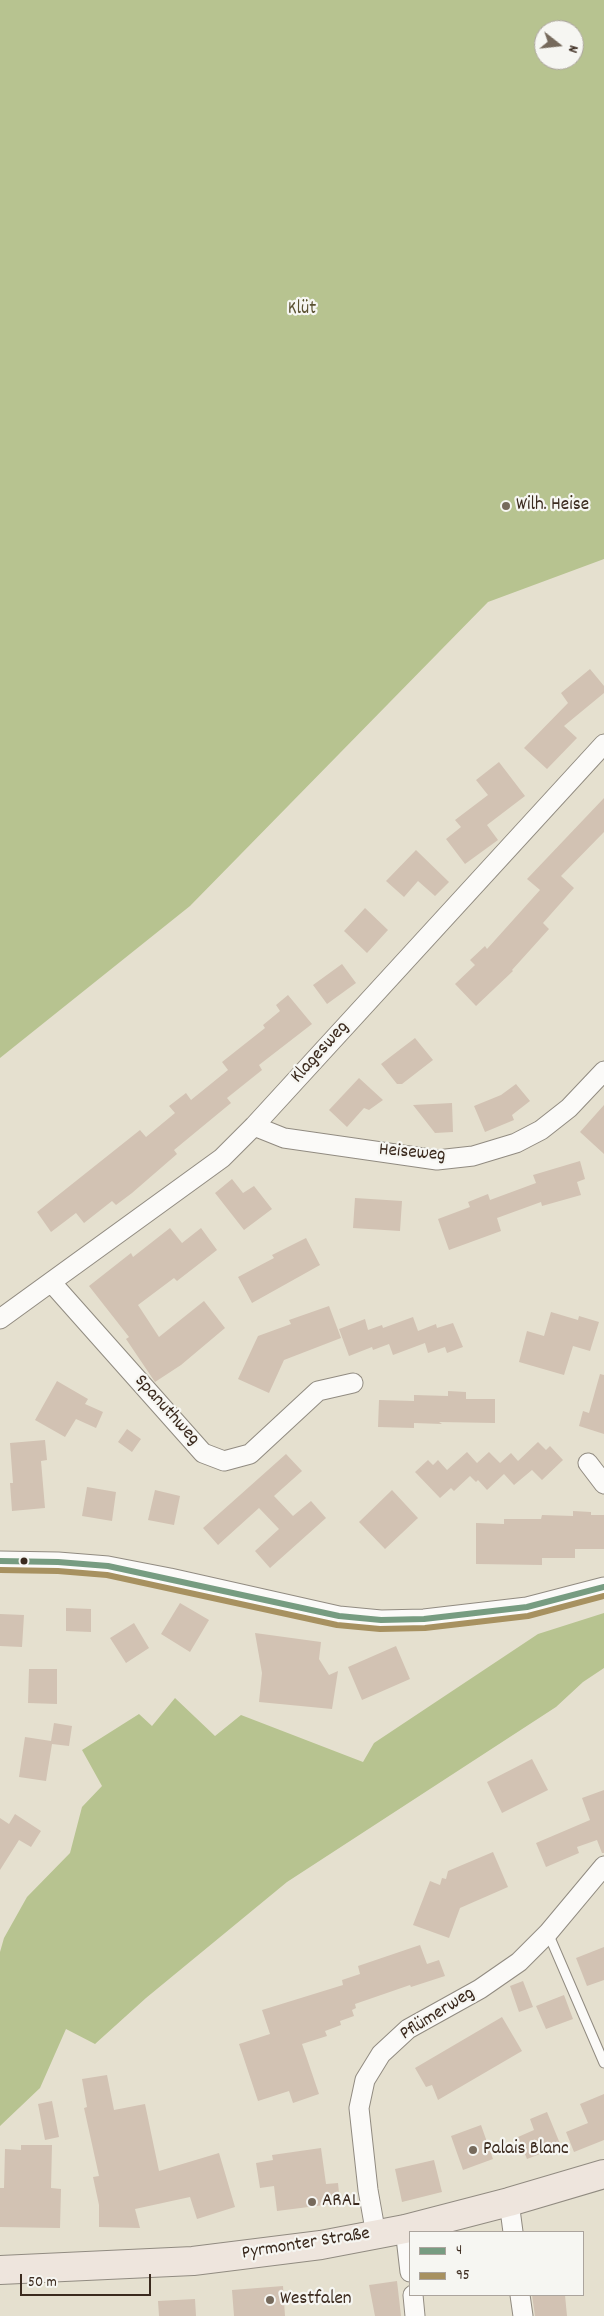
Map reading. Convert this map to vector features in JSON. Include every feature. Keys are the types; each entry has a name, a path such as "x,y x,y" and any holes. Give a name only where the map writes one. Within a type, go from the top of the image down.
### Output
{"main road":[{"name":"Pyrmonter Straße","path":"0,2270 193,2261 321,2245 405,2228 604,2176"}],"street":[{"name":"Klagesweg","path":"0,1319 222,1158 254,1126 604,744"},
{"name":"Heiseweg","path":"254,1126 284,1138 437,1160 473,1156 516,1143 541,1130 569,1108 604,1071"},
{"name":"Spanuthweg","path":"51,1282 204,1453 224,1460 250,1454 318,1391 353,1383"},
{"path":"588,1463 604,1484"},
{"path":"0,1560 108,1566 339,1616 381,1620 424,1619 526,1607 604,1587"},
{"name":"Pflümerweg","path":"376,2235 368,2190 359,2108 365,2080 381,2054 408,2029 480,1989 519,1962 548,1933 604,1866"},
{"path":"509,2202 513,2231"},
{"path":"405,2228 409,2263"},
{"path":"413,2296 415,2316"},
{"path":"520,2296 522,2316"}],"lane":[{"path":"548,1933 604,2063"}],"green space":[{"name":"Klüt","path":"0,0 604,0 604,559 488,602 190,906 0,1058"},
{"path":"604,1613 604,1668 583,1682 556,1707 287,1882 146,1998 95,2044 66,2029 40,2088 0,2126 0,1952 4,1938 27,1897 70,1853 82,1807 102,1786 82,1750 139,1714 152,1726 175,1698 215,1736 241,1715 363,1762 374,1743 538,1634"}],"building":[{"path":"590,669 604,686 604,693 564,726 577,738 547,769 524,748 568,703 561,693"},
{"path":"499,762 525,796 487,825 498,840 465,864 446,839 461,827 455,820 488,795 476,780"},
{"path":"604,798 604,832 561,876 574,888 543,923 549,929 513,971 476,1006 455,984 475,965 470,960 485,946 487,949 540,890 527,879"},
{"path":"416,850 449,882 435,896 418,881 404,897 386,881"},
{"path":"365,908 388,930 367,953 344,931"},
{"path":"342,964 356,983 327,1004 313,985"},
{"path":"288,995 312,1024 259,1065 262,1070 227,1098 231,1103 174,1150 177,1154 132,1193 116,1205 112,1201 84,1223 76,1213 51,1232 37,1212 140,1130 146,1137 175,1113 169,1106 186,1093 191,1100 228,1070 222,1062 265,1028 263,1025 280,1011 276,1005"},
{"path":"415,1038 433,1060 402,1084 397,1084 381,1064"},
{"path":"359,1078 383,1100 369,1110 364,1108 347,1127 329,1110"},
{"path":"516,1084 530,1101 512,1115 514,1120 485,1132 474,1106 501,1095"},
{"path":"452,1103 453,1132 435,1133 413,1105"},
{"path":"604,1105 604,1154 580,1132"},
{"path":"580,1161 585,1179 577,1182 581,1195 542,1206 541,1202 497,1218 501,1231 449,1250 438,1219 470,1207 468,1202 488,1194 490,1200 536,1183 533,1175"},
{"path":"232,1179 243,1193 254,1186 272,1209 244,1230 215,1193"},
{"path":"355,1198 402,1201 400,1231 353,1228"},
{"path":"170,1228 182,1243 201,1228 217,1250 177,1281 174,1278 138,1305 159,1337 204,1301 225,1328 181,1365 155,1382 126,1339 129,1337 89,1286 131,1253 133,1257"},
{"path":"306,1238 320,1265 252,1303 238,1277 274,1258 272,1255"},
{"path":"329,1306 341,1338 284,1360 269,1393 238,1379 258,1336 291,1324 289,1320"},
{"path":"551,1312 578,1320 579,1316 599,1322 590,1351 573,1346 564,1375 519,1362 527,1331 544,1336"},
{"path":"413,1317 418,1331 436,1324 437,1328 453,1323 463,1347 447,1353 445,1347 428,1353 425,1343 393,1355 389,1344 373,1350 372,1347 349,1356 339,1329 365,1319 368,1330 382,1325 383,1328"},
{"path":"600,1374 604,1375 604,1434 579,1426 583,1411 589,1413"},
{"path":"57,1381 88,1399 85,1404 103,1412 96,1428 76,1419 65,1437 35,1420"},
{"path":"448,1391 466,1392 466,1399 495,1399 495,1423 439,1422 442,1424 414,1423 414,1428 378,1427 379,1400 414,1401 414,1395 448,1396"},
{"path":"127,1429 141,1439 132,1452 118,1442"},
{"path":"45,1440 47,1460 41,1461 45,1508 12,1511 10,1483 13,1483 10,1443"},
{"path":"538,1442 546,1450 550,1446 563,1460 542,1480 532,1470 514,1485 504,1474 487,1490 478,1480 476,1482 470,1476 454,1491 451,1488 440,1498 415,1472 428,1460 433,1465 438,1460 447,1470 467,1452 477,1463 489,1452 500,1463 511,1453 518,1461"},
{"path":"286,1454 302,1471 274,1496 293,1516 311,1501 326,1518 270,1568 255,1551 279,1529 259,1508 218,1545 203,1528"},
{"path":"87,1487 116,1492 112,1521 82,1516"},
{"path":"155,1490 180,1496 174,1525 148,1520"},
{"path":"392,1490 418,1518 385,1549 359,1522"},
{"path":"573,1511 591,1512 591,1515 604,1515 604,1549 575,1549 575,1558 542,1558 542,1565 476,1564 476,1523 504,1524 504,1519 541,1519 542,1515 573,1516"},
{"path":"180,1603 209,1620 190,1652 161,1634"},
{"path":"66,1608 91,1609 91,1632 66,1631"},
{"path":"0,1614 24,1615 22,1647 0,1646"},
{"path":"134,1623 149,1648 126,1663 110,1638"},
{"path":"255,1633 321,1642 319,1659 329,1675 338,1671 332,1709 259,1702 262,1673"},
{"path":"396,1646 410,1679 362,1700 348,1667"},
{"path":"29,1669 57,1669 57,1704 28,1703"},
{"path":"54,1723 72,1726 69,1746 52,1744 46,1781 19,1777 25,1737 51,1741"},
{"path":"532,1759 548,1790 502,1813 487,1782"},
{"path":"604,1790 604,1853 602,1853 597,1840 577,1847 579,1853 546,1867 536,1843 590,1820 582,1798"},
{"path":"15,1814 41,1831 31,1847 19,1840 0,1870 0,1818 9,1824"},
{"path":"493,1852 508,1887 460,1908 449,1938 413,1925 430,1881 440,1885 442,1878 446,1879 448,1871"},
{"path":"420,1945 427,1964 439,1960 445,1976 411,1987 410,1985 355,2004 356,2008 352,2010 354,2016 340,2021 341,2025 325,2031 327,2036 302,2044 319,2094 293,2103 289,2091 258,2101 239,2044 270,2034 262,2010 343,1985 342,1980 360,1974 358,1966"},
{"path":"604,1947 604,1980 587,1986 576,1958"},
{"path":"523,1981 533,2007 519,2012 510,1986"},
{"path":"564,1995 573,2019 546,2029 536,2006"},
{"path":"502,2017 522,2051 438,2100 432,2085 426,2087 415,2068"},
{"path":"107,2075 114,2110 145,2104 159,2171 219,2153 235,2207 197,2219 190,2197 135,2209 140,2228 99,2227 99,2205 93,2177 99,2176 84,2108 87,2107 82,2079"},
{"path":"604,2094 604,2140 574,2152 566,2132 588,2123 580,2104"},
{"path":"52,2101 59,2137 45,2140 38,2104"},
{"path":"547,2112 561,2146 527,2159 518,2137 534,2130 530,2119"},
{"path":"481,2125 493,2159 463,2170 451,2136"},
{"path":"21,2145 52,2145 51,2188 61,2189 60,2228 0,2227 0,2188 4,2188 5,2149 21,2150"},
{"path":"321,2148 326,2184 338,2183 340,2203 277,2211 274,2186 260,2188 256,2163 273,2160 272,2155"},
{"path":"434,2160 442,2192 402,2202 395,2169"},
{"path":"397,2281 401,2316 375,2316 369,2285"},
{"path":"283,2286 285,2316 234,2316 232,2290"},
{"path":"532,2296 565,2296 567,2316 535,2316"},
{"path":"195,2299 196,2316 159,2316 158,2301"}],"transit line":[{"name":"4","path":"0,1561 58,1562 108,1566 339,1616 381,1620 424,1619 527,1607 604,1587"},
{"name":"95","path":"0,1570 58,1571 107,1575 337,1625 380,1629 425,1628 528,1616 604,1596"}],"place":[{"name":"Wilh. Heise","path":"506,506"},
{"name":"Palais Blanc","path":"473,2150"},
{"name":"ARAL","path":"312,2202"},
{"name":"Westfalen","path":"270,2300"}]}
